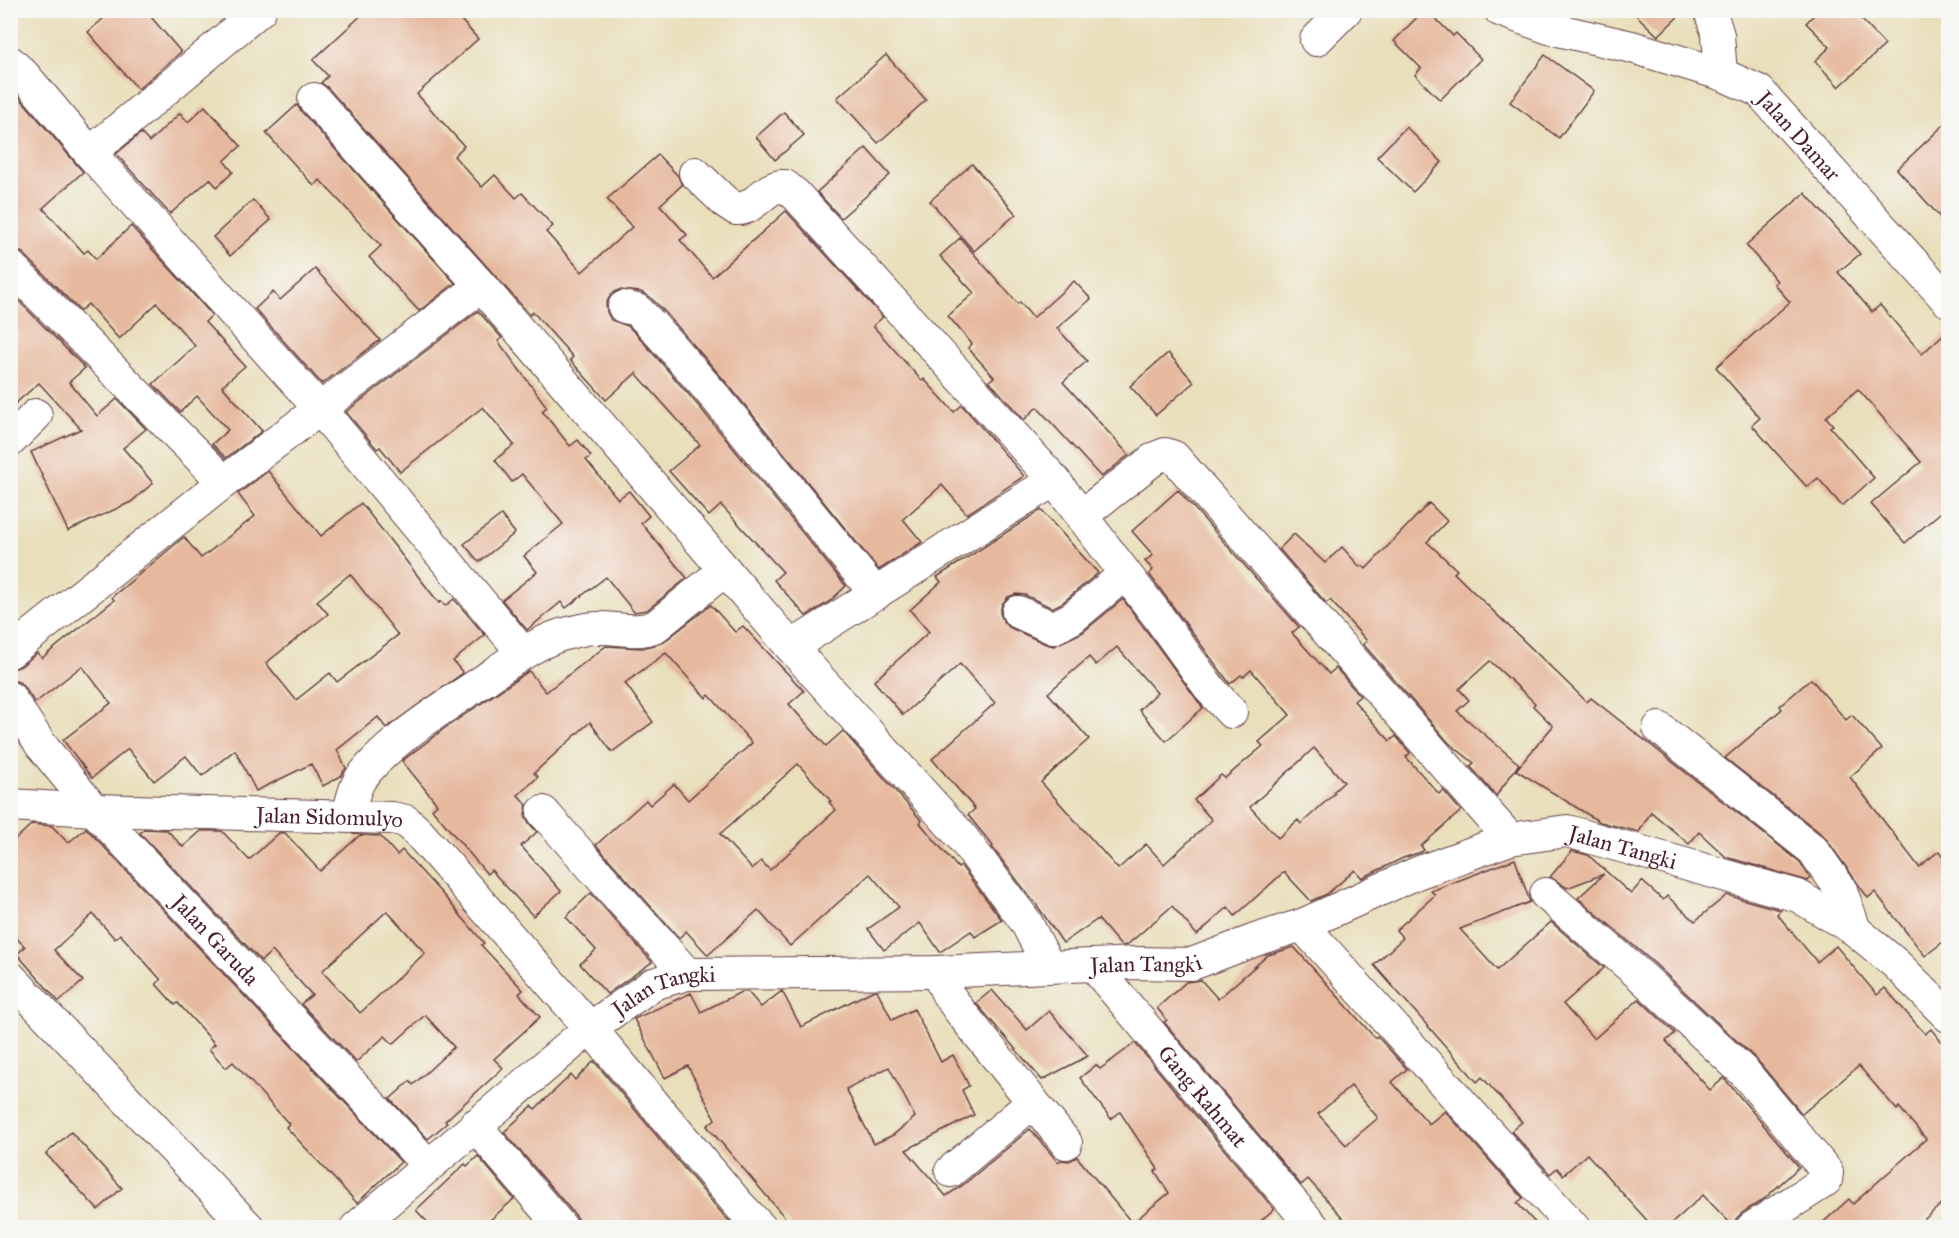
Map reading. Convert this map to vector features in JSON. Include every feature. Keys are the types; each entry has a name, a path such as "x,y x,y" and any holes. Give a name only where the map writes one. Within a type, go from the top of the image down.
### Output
{"street":[{"path":"90,153 260,10"},
{"path":"1316,40 1346,10"},
{"name":"Jalan Damar","path":"1500,10 1549,28 1632,47 1720,74 1759,91 1948,301"},
{"path":"1710,10 1718,35 1720,74"},
{"path":"10,62 320,409 523,653"},
{"path":"314,99 481,286 791,647 961,836 1026,922 1049,967"},
{"path":"695,173 724,201 736,209 746,208 775,187 781,185 789,188 1054,480 1211,690 1231,712"},
{"path":"10,266 224,482"},
{"path":"10,652 224,482 481,286"},
{"path":"624,307 637,310 652,325 716,398 876,594"},
{"path":"10,441 36,415"},
{"path":"1081,516 1155,458 1165,454 1174,457 1510,839"},
{"path":"791,647 1054,480"},
{"path":"348,816 359,780 378,760 422,723 523,653 572,632 597,628 648,630 656,626 724,570"},
{"path":"1018,612 1053,628 1072,618 1125,574"},
{"name":"Jalan Garuda","path":"10,698 40,745 94,810 428,1165 435,1159"},
{"path":"1659,728 1813,849 1841,890 1855,930"},
{"name":"Jalan Sidomulyo","path":"10,805 94,810 348,816 406,821 590,1028 739,1205 761,1227"},
{"path":"543,812 687,974"},
{"name":"Jalan Tangki","path":"363,1225 435,1159 590,1028 653,984 687,974 937,972 1136,963 1192,964 1302,925 1417,873 1510,839 1567,831 1798,896 1855,930 1896,964 1948,1016"},
{"path":"1546,894 1642,977 1745,1073 1827,1172 1826,1180 1752,1227"},
{"path":"1302,925 1574,1227"},
{"name":"Gang Rahmat","path":"1093,965 1314,1227"},
{"path":"937,972 947,993 1065,1143"},
{"path":"10,977 249,1227"},
{"path":"951,1171 1032,1103"},
{"path":"476,1125 561,1227"}],"building":[{"path":"113,10 145,10 181,52 138,89 88,32"},
{"path":"367,10 452,10 478,39 417,94 464,146 454,156 482,187 495,175 516,198 522,193 553,226 546,232 582,272 632,227 607,199 658,155 678,176 682,185 660,205 687,235 680,240 712,277 786,211 883,317 873,326 922,381 924,379 954,412 962,405 1024,476 967,514 942,485 903,519 922,542 879,570 730,387 665,312 650,297 641,292 619,290 611,294 606,304 611,320 628,326 639,337 846,586 829,602 806,616 774,580 783,572 721,505 709,516 669,471 700,445 636,373 606,400 570,360 573,357 533,312 530,315 321,83 328,76 313,60"},
{"path":"1424,10 1427,10 1453,36 1456,33 1481,59 1440,100 1415,75 1421,68 1394,41"},
{"path":"1631,10 1685,10 1658,36"},
{"path":"1819,10 1853,10 1885,45 1839,87 1815,61 1830,47 1806,23"},
{"path":"886,55 926,100 878,143 837,98"},
{"path":"1545,55 1594,91 1559,138 1510,102"},
{"path":"16,93 83,172 43,208 84,253 88,250 96,259 131,226 212,315 205,322 245,366 222,386 262,431 226,458 212,444 228,430 197,396 180,412 153,384 195,346 157,303 119,339 88,304 80,311 23,253 10,249 10,98"},
{"path":"297,105 455,283 419,311 369,257 381,246 320,180 314,186 266,133"},
{"path":"205,106 241,146 224,161 233,172 217,187 210,179 170,214 116,154 141,133 149,142 180,113 188,122"},
{"path":"784,112 804,135 775,160 756,137"},
{"path":"1948,121 1948,226 1897,169"},
{"path":"1406,127 1442,162 1413,192 1377,157"},
{"path":"866,148 890,175 841,218 817,192"},
{"path":"972,164 1016,214 974,251 930,201"},
{"path":"1805,193 1860,254 1838,272 1872,312 1880,305 1922,354 1948,330 1948,506 1905,543 1871,504 1921,462 1858,389 1826,417 1833,425 1830,427 1874,478 1842,506 1818,478 1807,487 1787,465 1752,425 1760,418 1716,367 1790,302 1774,284 1777,281 1746,245"},
{"path":"253,200 271,220 230,256 213,237"},
{"path":"960,238 1033,318 1074,281 1091,299 1057,328 1087,361 1063,382 1129,455 1101,477 1037,407 1024,420 989,381 994,377 968,348 972,344 948,316 974,293 940,256"},
{"path":"315,269 380,340 322,384 255,309 273,292 280,300"},
{"path":"10,292 85,368 69,382 97,416 117,399 146,429 123,448 153,483 131,502 68,531 31,452 81,429 39,383 10,408"},
{"path":"478,311 502,338 498,341 547,407 542,411 570,446 578,440 591,456 586,460 618,499 629,491 649,516 641,523 687,578 647,610 634,612 606,577 566,608 561,602 527,630 502,600 537,572 524,556 563,524 522,474 512,482 495,460 514,445 483,407 400,472 380,447 377,449 346,412"},
{"path":"1168,353 1194,382 1156,415 1130,386"},
{"path":"268,471 321,536 361,503 439,603 441,601 445,606 454,599 485,635 453,661 463,673 386,728 378,717 337,750 346,768 341,776 323,786 311,764 256,791 235,750 202,776 186,756 154,781 128,749 92,778 63,740 111,703 82,666 35,703 19,682 10,680 10,670 21,666 37,653 42,658 114,600 112,597 184,537 201,558 255,516 238,494","holes":["350,574 398,635 337,682 330,673 296,700 266,663 328,614 317,601"]},
{"path":"1178,490 1299,627 1292,633 1329,674 1336,668 1360,696 1354,701 1390,741 1396,736 1410,753 1406,757 1439,794 1443,790 1461,811 1421,846 1424,850 1362,878 1355,870 1327,894 1311,901 1284,872 1235,916 1228,907 1197,935 1172,906 1127,945 1121,946 1098,919 1063,943 968,815 975,809 932,759 995,703 960,664 903,715 874,681 929,632 910,610 941,582 937,577 1041,510 1098,573 1062,603 1052,608 1025,595 1016,594 1008,597 1002,604 1000,613 1004,623 1054,646 1083,632 1123,599 1203,708 1166,741 1139,710 1157,693 1117,647 1096,665 1089,657 1048,693 1089,739 1041,782 1118,869 1146,844 1164,864 1212,820 1194,800 1221,775 1225,778 1263,746 1259,742 1290,715 1251,670 1230,684 1149,574 1153,570 1145,561 1153,555 1132,531","holes":["1314,748 1344,782 1301,824 1298,820 1278,838 1250,807"]},
{"path":"1429,503 1447,521 1427,542 1457,570 1454,573 1587,702 1591,698 1800,862 1810,878 1808,881 1726,857 1699,832 1689,844 1651,812 1639,832 1600,822 1516,770 1553,726 1533,706 1535,703 1490,661 1459,689 1469,700 1457,711 1519,764 1496,796 1470,766 1474,763 1449,743 1363,644 1367,641 1330,600 1326,603 1279,549 1294,534 1325,563 1342,547 1360,567 1362,565 1366,569"},
{"path":"501,515 515,533 479,562 464,544"},
{"path":"711,605 735,632 743,626 804,691 789,704 826,746 843,731 922,821 920,823 958,868 961,866 1002,920 975,937 971,931 940,952 920,923 884,950 868,929 899,907 870,874 790,946 758,910 708,955 686,931 679,938 596,845 646,800 650,805 674,784 688,800 752,743 709,695 706,698 666,653 625,683 653,722 612,752 590,722 534,773 538,777 518,795 527,805 525,815 537,832 521,846 561,891 533,916 491,870 487,874 432,809 437,804 402,761 445,728 529,671 546,692 606,646 642,648 662,643","holes":["798,764 831,801 829,802 836,810 770,870 761,861 752,869 720,834"]},
{"path":"1811,679 1846,720 1852,715 1882,749 1850,777 1919,867 1939,851 1948,864 1948,938 1925,956 1875,892 1868,898 1824,836 1725,758 1782,709 1780,706"},
{"path":"32,824 52,826 68,843 86,828 401,1162 357,1203 286,1127 289,1124 233,1062 226,1068 209,1049 215,1044 178,1003 175,1005 156,984 161,980 120,934 115,939 93,914 54,950 83,981 59,1002 17,954 25,947 10,931 10,844"},
{"path":"144,829 167,830 183,847 201,831 222,831 249,860 279,833 285,833 320,871 360,835 380,836 397,855 402,850 445,897 484,943 481,945 523,990 519,994 540,1017 494,1059 503,1068 428,1139 390,1099 410,1081 413,1085 454,1047 425,1015 393,1044 385,1036 356,1062 301,1004 312,995 272,951 261,961 140,833","holes":["387,911 425,953 360,1013 322,971"]},
{"path":"1572,851 1588,855 1631,894 1642,881 1663,900 1667,896 1695,921 1727,895 1781,910 1777,914 1817,962 1836,946 1877,995 1885,988 1925,1034 1931,1029 1948,1050 1948,1198 1916,1227 1818,1227 1849,1199 1853,1204 1926,1139 1859,1066 1802,1114 1757,1060 1654,963 1578,898 1604,874 1567,888 1550,877"},
{"path":"1515,859 1530,902 1460,929 1497,970 1551,922 1604,968 1563,1004 1594,1039 1639,999 1675,1033 1666,1041 1710,1090 1724,1078 1799,1167 1764,1199 1742,1213 1736,1219 1734,1227 1703,1195 1668,1227 1653,1227 1587,1154 1563,1175 1557,1168 1550,1174 1511,1131 1522,1122 1482,1077 1477,1082 1374,965 1403,938 1396,930 1435,895 1431,891"},
{"path":"591,893 652,962 607,994 580,964 596,950 566,917"},
{"path":"1294,947 1375,1038 1377,1036 1407,1069 1392,1082 1429,1124 1445,1111 1523,1198 1517,1203 1539,1227 1351,1227 1308,1179 1301,1185 1164,1022 1167,1020 1157,1008 1186,982 1201,980 1218,999 1268,955","holes":["1351,1086 1378,1118 1346,1145 1318,1114"]},
{"path":"877,990 892,1020 914,1009 941,1062 953,1055 969,1086 962,1090 974,1115 906,1150 946,1196 963,1185 1030,1129 1058,1162 1069,1161 1077,1157 1132,1223 1169,1193 1155,1171 1158,1169 1120,1112 1111,1119 1080,1078 1096,1065 1100,1069 1135,1043 1274,1209 1254,1227 793,1227 707,1126 715,1119 688,1066 665,1078 634,1019 691,993 701,1012 741,992 748,992 761,1007 782,991 801,1027","holes":["889,1067 915,1117 893,1135 874,1144 846,1089"]},
{"path":"992,990 1027,1030 1049,1011 1088,1056 1042,1080 976,1003"},
{"path":"594,1061 725,1217 736,1227 580,1227 576,1216 504,1132 532,1106 535,1109 571,1075 575,1080"},
{"path":"71,1132 122,1188 98,1210 46,1154"},
{"path":"478,1156 514,1199 482,1227 432,1227 416,1210 465,1164 467,1166"}]}
